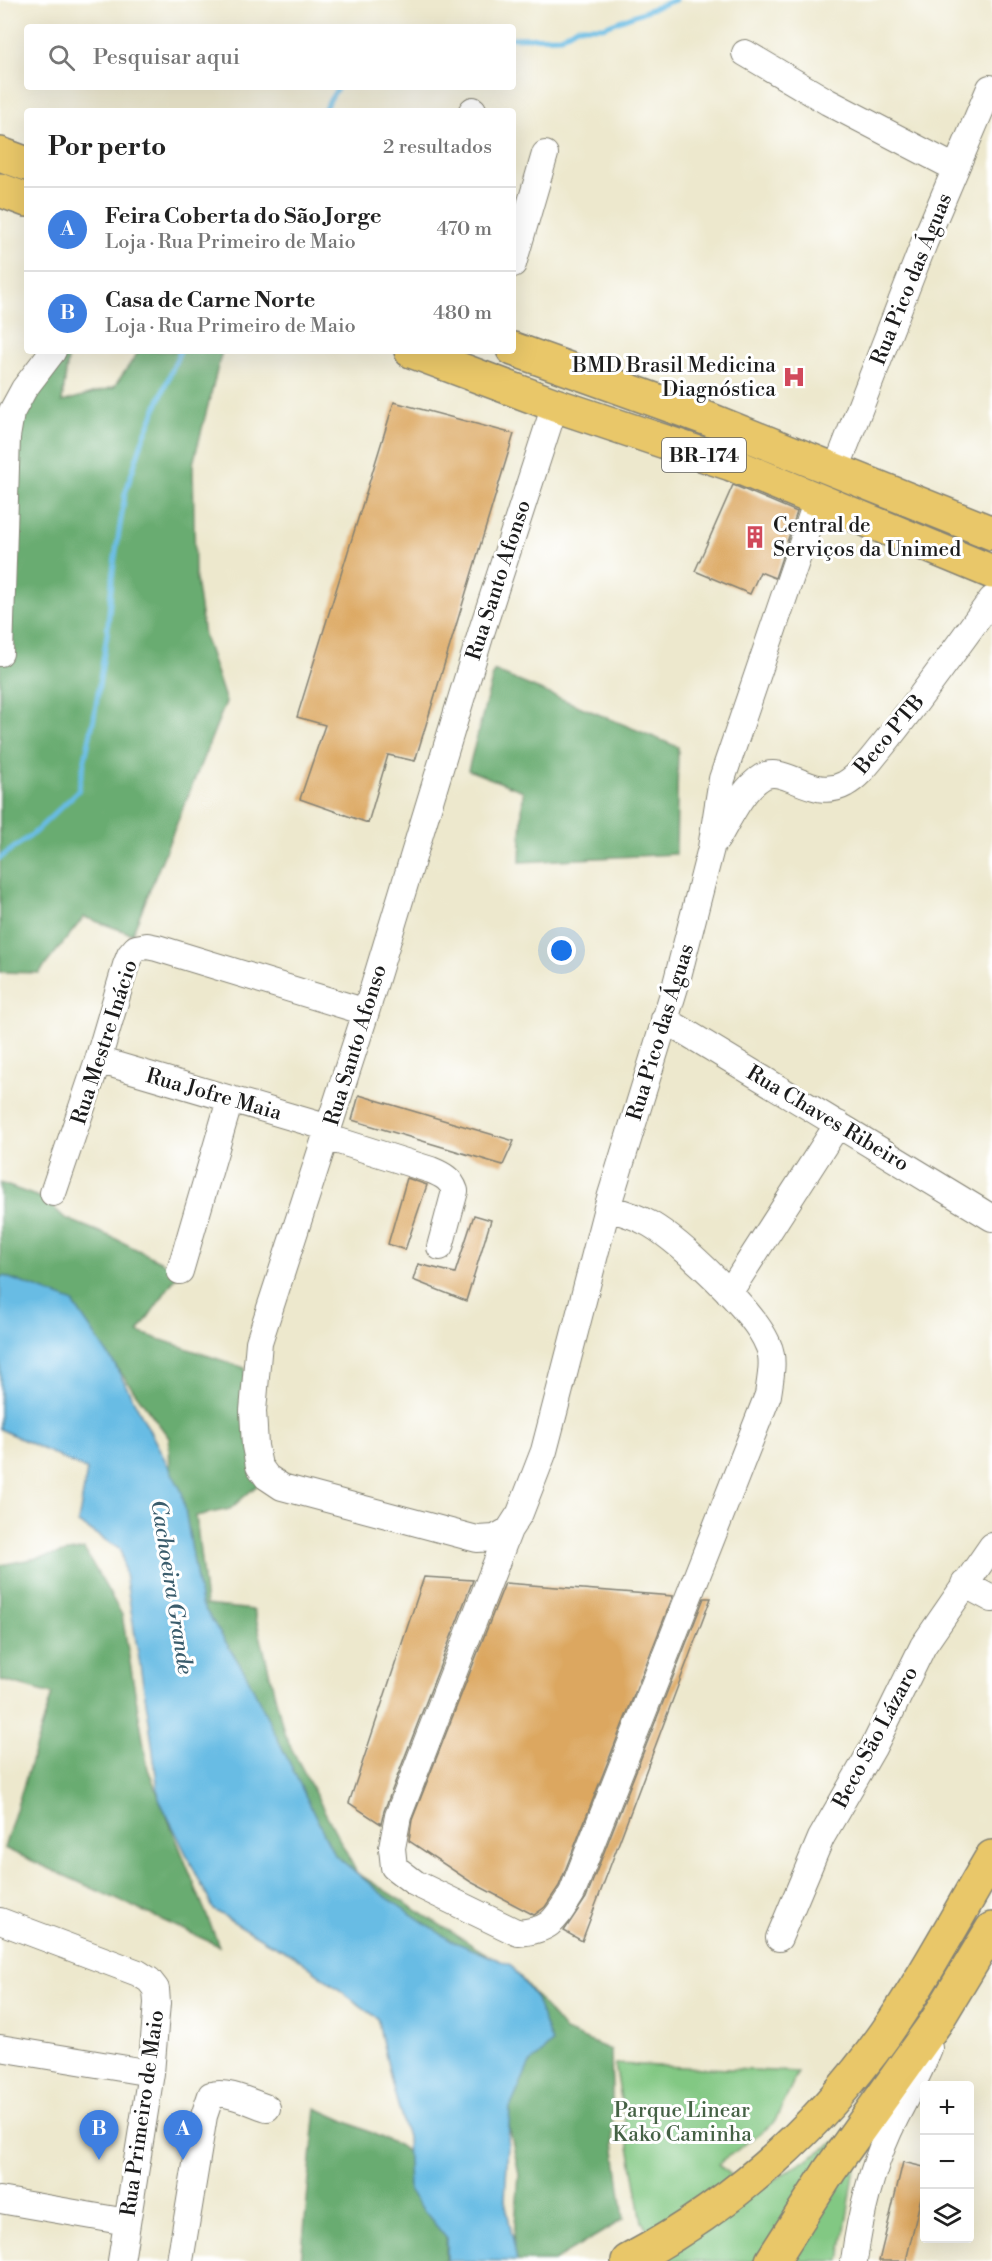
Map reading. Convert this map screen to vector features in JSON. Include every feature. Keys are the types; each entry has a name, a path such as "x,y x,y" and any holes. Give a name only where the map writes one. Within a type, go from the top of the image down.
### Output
{"highway":[{"path":"0,154 24,163"},
{"path":"0,190 24,199"},
{"name":"BR-174","path":"516,350 708,419 992,533"},
{"name":"BR-174","path":"419,354 555,405 731,464 992,572"},
{"path":"640,2255 709,2212 759,2173 810,2125 844,2087 885,2034 918,1985 992,1857"},
{"path":"772,2261 830,2170 936,2022 992,1929"}],"street":[{"path":"745,53 828,102 956,168"},
{"name":"Rua Pico das Águas","path":"836,472 896,313 956,168 984,123 990,88"},
{"path":"516,254 545,154"},
{"path":"0,653 7,437 11,413 24,389 51,354"},
{"name":"Rua Santo Afonso","path":"509,1530 495,1538 477,1539 282,1487 267,1477 259,1466 253,1411 259,1342 328,1133 485,620 555,405"},
{"name":"Rua Pico das Águas","path":"607,1208 638,1217 653,1226 683,1248 729,1293 756,1325 769,1346 771,1365 768,1395 572,1893 554,1922 536,1931 518,1933 415,1883 394,1866 392,1848 398,1816 509,1530 520,1513 544,1451 607,1208 676,984 711,848 722,778 818,500"},
{"name":"Beco PTB","path":"711,848 740,801 763,776 778,774 824,790 847,784 868,764 918,701 992,599"},
{"name":"Rua Mestre Inácio","path":"53,1193 98,1060 130,955 136,948 147,946 181,954 366,1012"},
{"name":"Rua Chaves Ribeiro","path":"664,1019 992,1218"},
{"name":"Rua Jofre Maia","path":"98,1060 230,1100 432,1170 446,1177 453,1184 455,1191 440,1247"},
{"path":"180,1271 230,1100"},
{"path":"729,1293 838,1124"},
{"name":"Beco São Lázaro","path":"779,1938 821,1839 873,1748 922,1646 992,1546"},
{"path":"964,1584 992,1599"},
{"name":"Rua Primeiro de Maio","path":"0,1921 138,1973 149,1980 156,1989 157,2003 151,2073 121,2261"},
{"path":"854,2261 862,2212 872,2176 889,2132 927,2055 936,2022"},
{"path":"0,2048 151,2073"},
{"path":"180,2261 204,2116 211,2095 216,2093 267,2108"},
{"path":"0,2200 127,2222"}],"green space":[{"path":"52,354 69,354 62,402 114,387 137,354 221,354 193,464 195,572 204,635 226,702 132,934 84,917 39,973 0,972 0,658 11,413"},
{"path":"494,671 678,747 676,854 520,862 523,791 468,770"},
{"path":"0,1183 44,1199 65,1218 114,1238 180,1271 138,1332 245,1368 261,1482 230,1509 196,1516 206,1605 254,1610 285,1736 357,1873 517,1973 565,2031 611,2050 613,2135 624,2219 554,2261 512,2261 519,2174 490,2036 315,1927 173,1597 169,1438 115,1365 5,1277 0,1278"},
{"path":"84,1549 122,1615 148,1769 219,1946 4,1848 52,1694 0,1680 0,1565"},
{"name":"Parque Linear Kako Caminha","path":"615,2064 798,2072 774,2123 718,2164 751,2194 838,2140 856,2162 840,2261 671,2261 642,2222"},
{"path":"316,2108 398,2145 442,2176 447,2215 446,2261 301,2261"}],"water":[{"name":"Cachoeira Grande","path":"4,1276 72,1301 115,1365 182,1492 201,1603 246,1674 334,1854 383,1895 450,1940 511,1965 535,1997 552,2043 529,2065 510,2108 505,2200 517,2261 447,2261 447,2239 409,2192 407,2137 377,2018 293,1955 214,1910 159,1799 149,1720 121,1550 78,1523 87,1470 0,1429 0,1278"}],"building":[{"path":"394,402 514,434 415,761 388,755 368,823 300,799 325,725 297,717"},
{"name":"Central de Serviços da Unimed","path":"733,485 797,512 775,578 760,572 750,594 695,571"},
{"path":"359,1095 514,1141 503,1165 352,1120"},
{"path":"407,1178 427,1185 405,1250 388,1244"},
{"path":"474,1215 491,1220 466,1301 413,1280 418,1264 455,1273"},
{"path":"424,1577 473,1580 381,1824 349,1803"},
{"path":"505,1583 673,1596 559,1886 545,1907 534,1915 471,1882 409,1841 412,1820"},
{"path":"704,1598 711,1598 582,1941 564,1931 586,1898"},
{"path":"903,2162 920,2166 920,2202 906,2261 879,2261"}],"waterway":[{"path":"516,38 561,37 577,27 603,27 675,0"},
{"path":"325,108 336,90"},
{"path":"0,858 34,833 78,791 94,718 125,494 143,439 179,354"}],"place":[{"name":"BMD Brasil Medicina Diagnóstica","path":"794,377"},
{"name":"Central de Serviços da Unimed","path":"755,537"},
{"name":"Casa de Carne Norte","path":"99,2160"},
{"name":"Feira Coberta do São Jorge","path":"183,2160"}]}
